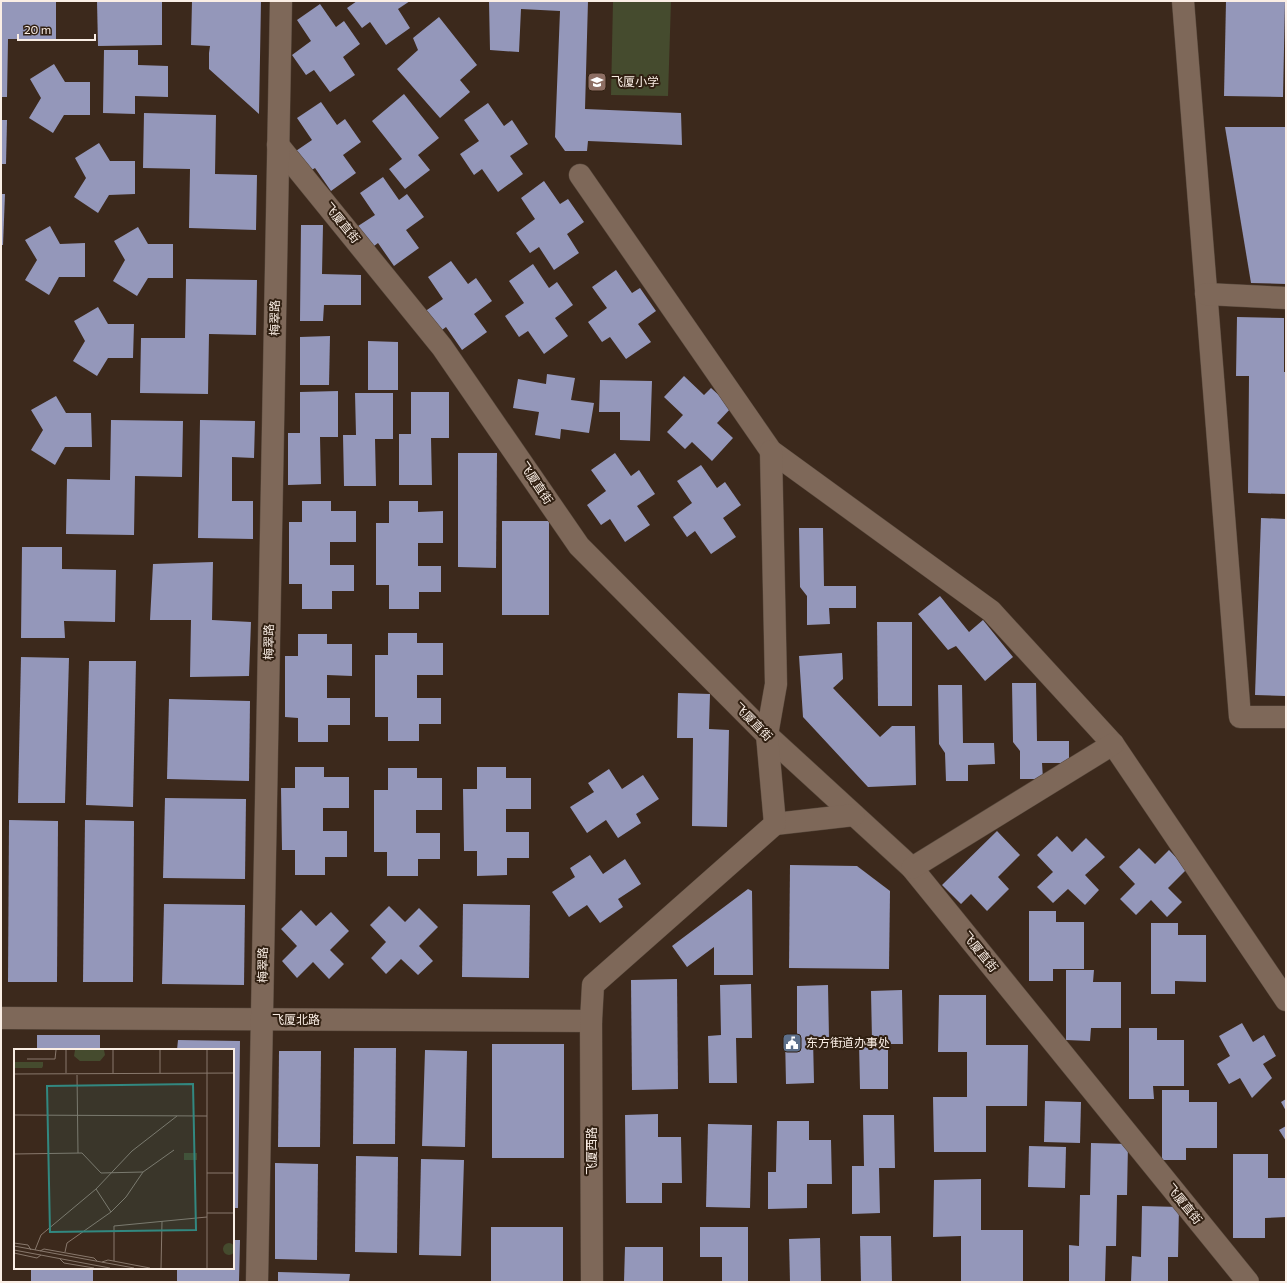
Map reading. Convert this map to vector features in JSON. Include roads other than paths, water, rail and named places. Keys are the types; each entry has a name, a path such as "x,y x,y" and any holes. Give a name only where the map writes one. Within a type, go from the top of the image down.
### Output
{"street":[{"name":"梅翠路","path":"256,1282 281,1"},
{"path":"1183,1 1240,717 1286,718"},
{"name":"飞厦直街","path":"278,145 442,347 579,546 766,735 912,868 1248,1282"},
{"path":"580,176 771,451 991,612 1113,744 1286,1000"},
{"path":"1206,294 1286,298"},
{"path":"771,451 776,684 766,735 775,824 854,815"},
{"path":"912,868 1113,744"},
{"name":"飞厦西路","path":"592,1282 591,1021 593,985 775,824"},
{"name":"飞厦北路","path":"1,1018 591,1021"}],"place":[{"name":"飞厦小学","path":"597,82"},
{"name":"东方街道办事处","path":"792,1043"}]}
